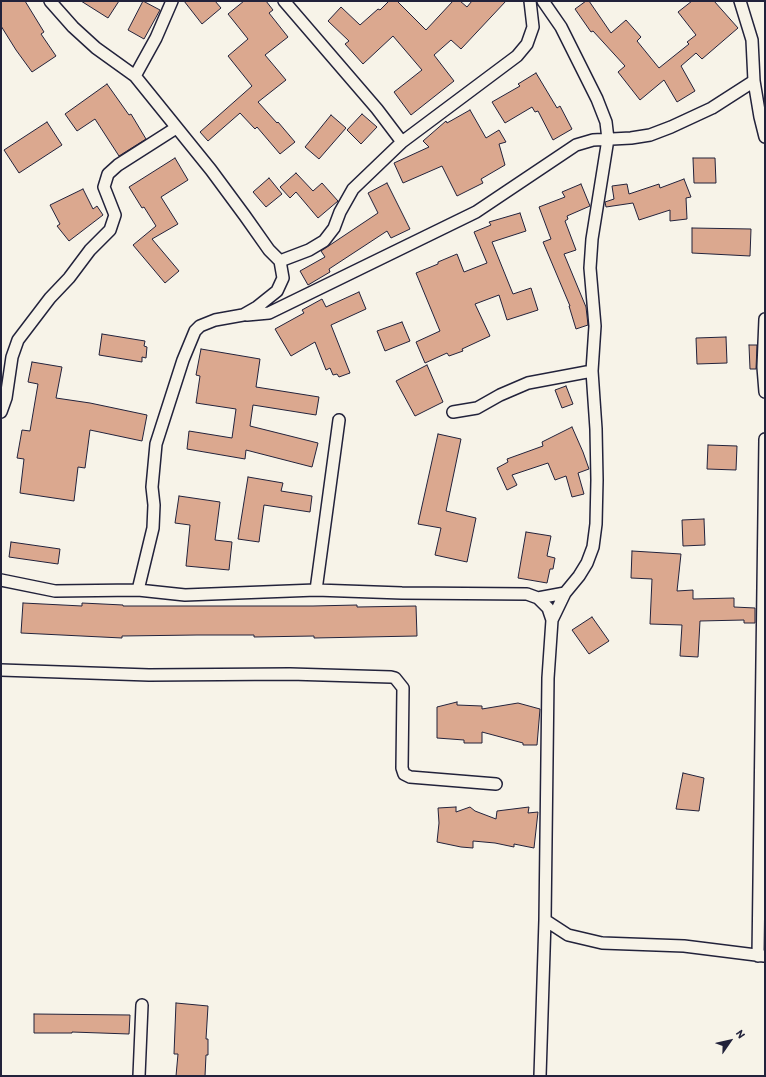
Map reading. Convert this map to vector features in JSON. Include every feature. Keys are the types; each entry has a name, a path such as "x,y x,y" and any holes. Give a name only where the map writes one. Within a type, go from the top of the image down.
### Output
{"street":[{"path":"50,1 73,27 96,48 135,76 215,176 269,250 280,261 283,278 277,291 257,307 243,315"},
{"path":"135,76 156,38 172,1"},
{"path":"284,1 367,98 402,142"},
{"path":"280,261 309,250 324,241 334,228 340,212 353,189 402,142 517,56 527,44 533,27 530,1"},
{"path":"543,1 561,27 596,100 606,122 608,139 592,239 590,268 595,326 592,371 596,428 596,524 593,547 587,563 579,576 565,593 552,620"},
{"path":"740,1 752,40 754,81 765,137"},
{"path":"138,590 153,528 154,505 152,487 156,444 183,360 194,331 200,326 215,320 243,315 269,313 476,212 576,145 593,140 650,135 712,108 754,81"},
{"path":"1,412 6,398 12,357 18,340 50,298 69,278 90,250 110,230 115,215 104,187 108,174 118,165 176,128"},
{"path":"765,319 763,366 765,392"},
{"path":"452,412 477,408 528,382 592,371"},
{"path":"316,590 339,420"},
{"path":"545,920 568,935 602,943 684,946 762,956 765,439"},
{"path":"1,580 55,591 138,590 185,595 316,590 402,593 528,594 538,598 548,608 552,620 548,686 545,920 540,1076"},
{"path":"538,598 565,593"},
{"path":"1,670 149,675 290,674 391,677 395,678 403,688 402,768 404,774 410,777 496,784"},
{"path":"139,1076 142,1005"}],"building":[{"path":"1,1 25,1 44,32 41,34 56,56 32,72 1,26"},
{"path":"81,1 119,1 108,18"},
{"path":"143,1 160,10 144,39 128,30"},
{"path":"184,1 215,1 221,8 202,24"},
{"path":"244,1 266,1 273,10 269,13 288,37 265,55 286,80 258,102 295,142 280,154 257,127 255,129 240,113 208,141 200,132 252,86 228,56 248,39 228,14"},
{"path":"389,1 397,1 426,30 453,1 460,1 467,7 472,1 506,1 461,49 451,40 434,55 454,81 411,115 394,92 422,70 393,36 363,64 345,44 349,41 328,21 341,7 360,25"},
{"path":"586,1 589,1 611,33 626,20 641,37 637,41 659,68 689,44 687,42 696,35 678,12 692,1 714,1 738,28 702,59 696,53 681,66 695,91 677,102 664,80 640,100 618,72 625,66 593,31 591,32 575,9"},
{"path":"536,73 557,108 560,106 572,129 553,140 538,111 535,112 532,107 505,123 492,102 520,86 518,84"},
{"path":"107,84 129,115 131,114 146,139 119,156 95,119 77,131 65,114"},
{"path":"470,110 486,138 499,130 506,142 499,144 505,165 481,179 483,183 457,196 442,166 403,183 394,163 429,147 423,141 446,121 447,123"},
{"path":"362,114 377,127 361,144 347,130"},
{"path":"331,115 346,128 319,159 305,147"},
{"path":"47,122 62,145 19,173 4,150"},
{"path":"175,158 188,180 161,197 178,224 152,239 179,271 165,283 133,245 156,226 144,207 142,208 129,187"},
{"path":"693,158 715,158 716,183 694,183"},
{"path":"296,173 313,191 322,183 338,201 318,218 296,192 290,198 280,187"},
{"path":"269,178 282,194 266,207 253,192"},
{"path":"684,179 691,197 686,198 687,219 670,221 670,210 639,220 633,203 606,207 605,202 614,199 612,186 627,184 629,194 659,184 660,188"},
{"path":"387,183 410,229 391,238 387,231 329,269 330,272 308,285 300,271 325,257 321,251 378,213 368,193"},
{"path":"581,184 590,206 567,216 568,219 565,221 576,250 564,254 586,307 588,325 576,329 570,306 543,242 551,239 539,207 565,197 562,192"},
{"path":"83,189 93,209 97,206 103,215 69,241 57,226 60,224 50,205"},
{"path":"520,213 526,231 492,242 513,294 531,288 538,310 507,320 499,295 475,304 490,336 462,349 463,351 449,356 447,353 425,363 416,342 440,331 416,273 457,254 464,272 487,263 474,232 491,225 489,222"},
{"path":"692,228 751,229 750,256 692,253"},
{"path":"359,292 366,309 331,325 350,373 339,377 337,374 333,375 330,368 326,370 315,342 291,356 275,329 304,313 302,310 322,299 326,307"},
{"path":"402,322 410,341 385,351 377,331"},
{"path":"102,334 145,341 144,346 147,347 146,358 142,357 142,362 99,355"},
{"path":"726,337 727,363 697,364 696,338"},
{"path":"749,345 757,345 756,369 750,369"},
{"path":"201,349 260,359 256,387 319,397 316,415 253,405 250,426 318,443 312,467 246,450 245,459 187,449 189,431 232,438 236,409 196,403 200,376 196,375"},
{"path":"32,362 62,367 56,398 90,403 147,415 142,441 90,430 85,468 78,467 74,501 20,493 24,459 17,458 22,430 30,431 38,384 28,382"},
{"path":"427,365 443,402 415,416 396,381"},
{"path":"566,386 573,404 562,408 555,390"},
{"path":"572,427 589,469 578,473 584,494 572,497 566,476 555,480 548,463 512,475 517,485 507,490 497,468 508,462 507,459 543,446 542,442"},
{"path":"438,434 461,439 446,511 476,518 467,562 435,555 441,528 418,524"},
{"path":"708,445 737,446 736,470 707,469"},
{"path":"248,477 283,483 281,491 312,496 310,512 264,505 259,542 238,539"},
{"path":"179,496 220,502 215,540 232,542 229,570 186,566 190,525 175,523"},
{"path":"704,519 705,545 683,546 682,520"},
{"path":"526,532 551,536 547,556 555,558 553,569 550,569 547,583 518,578"},
{"path":"11,542 60,549 58,564 9,557"},
{"path":"632,551 681,554 677,591 693,590 693,599 734,598 734,607 755,608 755,623 744,623 744,620 700,621 698,657 680,656 682,625 650,624 652,579 631,578"},
{"path":"23,603 82,606 82,603 123,606 416,606 417,636 314,638 314,636 254,637 254,635 197,635 122,636 122,638 21,633"},
{"path":"592,617 609,641 589,654 572,630"},
{"path":"457,702 457,705 482,706 482,709 518,703 540,709 537,745 523,745 523,743 482,732 482,743 464,743 464,740 437,738 437,707"},
{"path":"683,773 704,778 699,811 676,809"},
{"path":"456,807 456,812 470,807 475,811 496,819 497,811 529,807 528,813 538,812 534,848 514,844 514,847 495,843 473,841 473,848 437,842 439,823 438,808"},
{"path":"176,1003 208,1006 206,1039 208,1039 208,1055 206,1055 205,1076 176,1076 178,1054 174,1054"},
{"path":"34,1014 130,1015 129,1034 72,1032 34,1033"}]}
